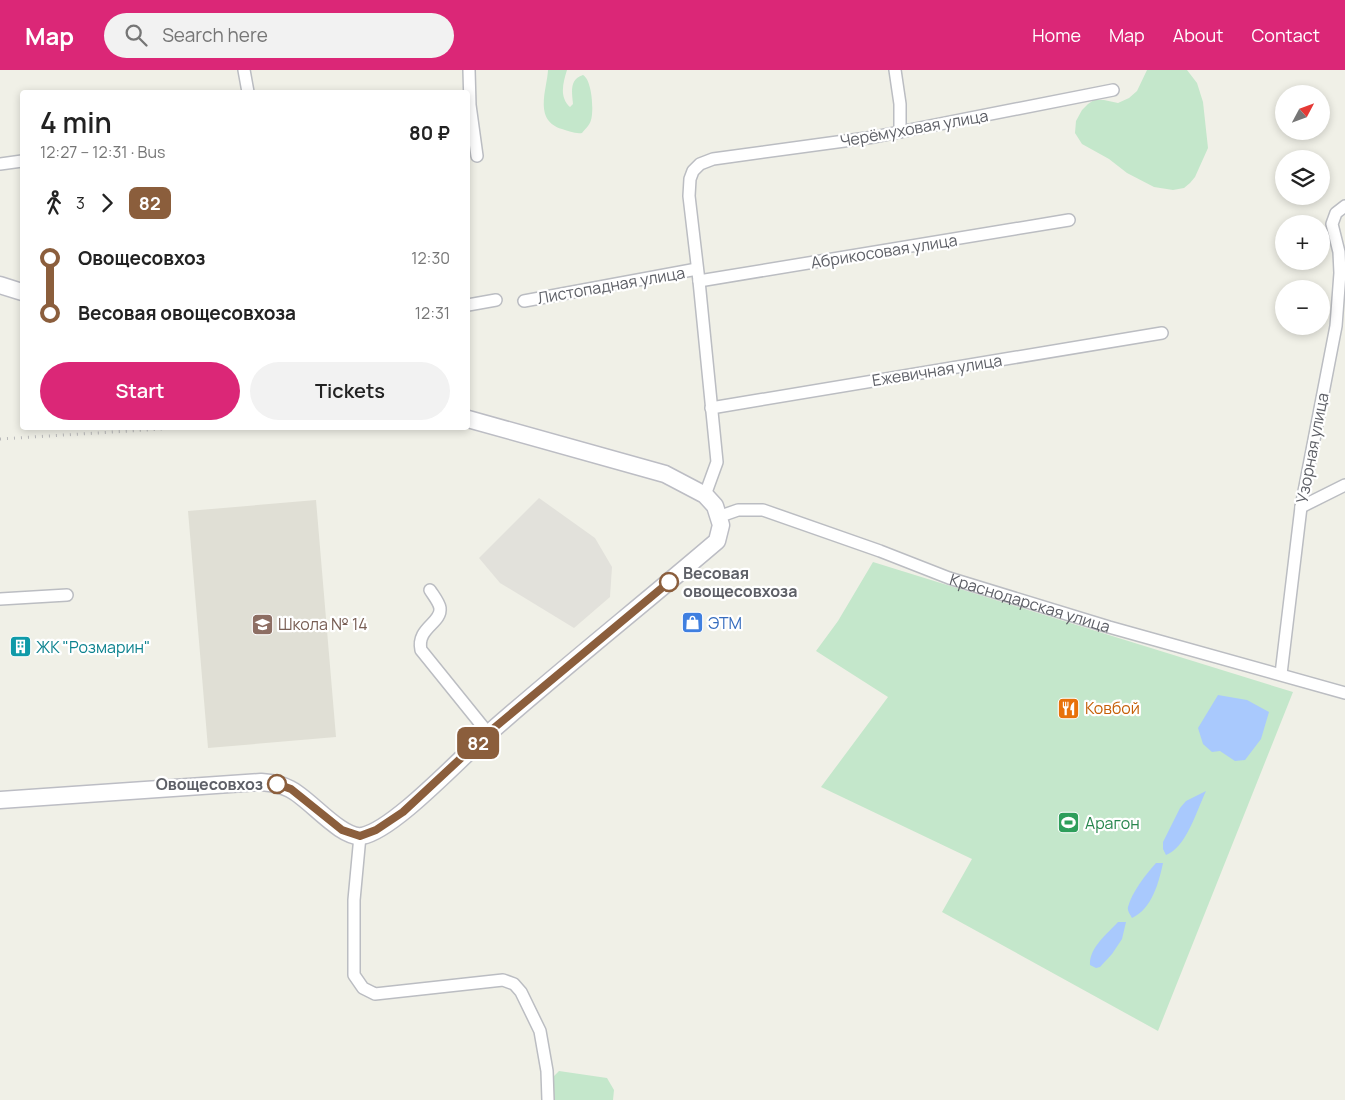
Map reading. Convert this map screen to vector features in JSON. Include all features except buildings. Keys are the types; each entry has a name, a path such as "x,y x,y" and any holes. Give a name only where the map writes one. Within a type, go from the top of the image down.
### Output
{"street":[{"path":"244,70 248,90"},
{"path":"468,70 469,90"},
{"path":"895,70 900,104 900,132"},
{"name":"Черёмуховая улица","path":"697,269 689,196 690,179 700,164 713,159 874,137 1113,90"},
{"path":"470,106 477,156"},
{"path":"0,164 20,161"},
{"name":"Узорная улица","path":"1281,674 1301,507 1336,326 1340,274 1339,252 1332,224 1336,213 1345,206"},
{"name":"Абрикосовая улица","path":"699,281 1069,220"},
{"path":"697,269 716,462 705,495"},
{"name":"Листопадная улица","path":"524,301 697,269"},
{"path":"0,285 20,291"},
{"path":"470,305 496,300"},
{"name":"Ежевичная улица","path":"712,408 1162,333"},
{"path":"0,800 261,782 277,784 291,789 342,830 360,836 376,830 403,812 488,733 717,541 722,525 715,506 705,495 665,474 470,420"},
{"path":"1301,507 1345,485"},
{"name":"Краснодарская улица","path":"718,517 738,510 762,510 958,581 1109,627 1345,692"},
{"path":"430,590 440,608 437,617 421,636 421,650 488,733"},
{"path":"0,599 67,595"},
{"path":"360,836 354,900 354,975 363,988 375,994 503,980 514,984 521,992 540,1031 547,1071 548,1100"}],"shaded area":[{"path":"539,498 595,538 612,567 610,597 574,628 500,583 479,558"},
{"name":"Школа № 14","path":"316,500 336,737 208,748 188,511"}],"green space":[{"path":"548,70 567,70 563,94 570,107 573,104 573,83 583,75 586,78 592,96 592,115 590,124 582,133 574,133 562,129 553,125 547,119 544,95"},
{"path":"1147,70 1187,70 1197,83 1203,102 1208,148 1195,177 1184,188 1173,190 1154,187 1127,173 1109,159 1082,144 1075,133 1076,121 1088,104 1094,100 1118,103 1129,98 1137,91"},
{"name":"Арагон","path":"873,562 1293,692 1158,1031 942,912 972,859 821,787 888,697 816,651 838,621"},
{"path":"559,1071 607,1078 614,1090 613,1100 554,1100 553,1077"}],"water":[{"path":"1218,695 1247,700 1269,712 1261,739 1245,760 1235,761 1220,751 1212,752 1203,744 1198,728"},
{"path":"1206,791 1185,837 1173,851 1166,855 1163,849 1163,842 1180,808 1186,801"},
{"path":"1156,863 1163,863 1154,894 1145,908 1132,918 1128,910 1130,901 1148,872"},
{"path":"1118,922 1126,922 1122,939 1100,967 1096,968 1090,965 1092,953 1104,936"}],"railway":[{"path":"0,439 146,430"}],"bus line":[{"name":"82","path":"277,784 291,789 342,830 360,836 376,830 403,812 488,733 669,582"}],"place":[{"name":"Весовая овощесовхоза","path":"669,582"},
{"name":"ЭТМ","path":"692,623"},
{"name":"Школа № 14","path":"262,624"},
{"name":"ЖК \"Розмарин\"","path":"20,647"},
{"name":"Ковбой","path":"1069,708"},
{"name":"Овощесовхоз","path":"277,784"},
{"name":"Арагон","path":"1069,823"}]}
